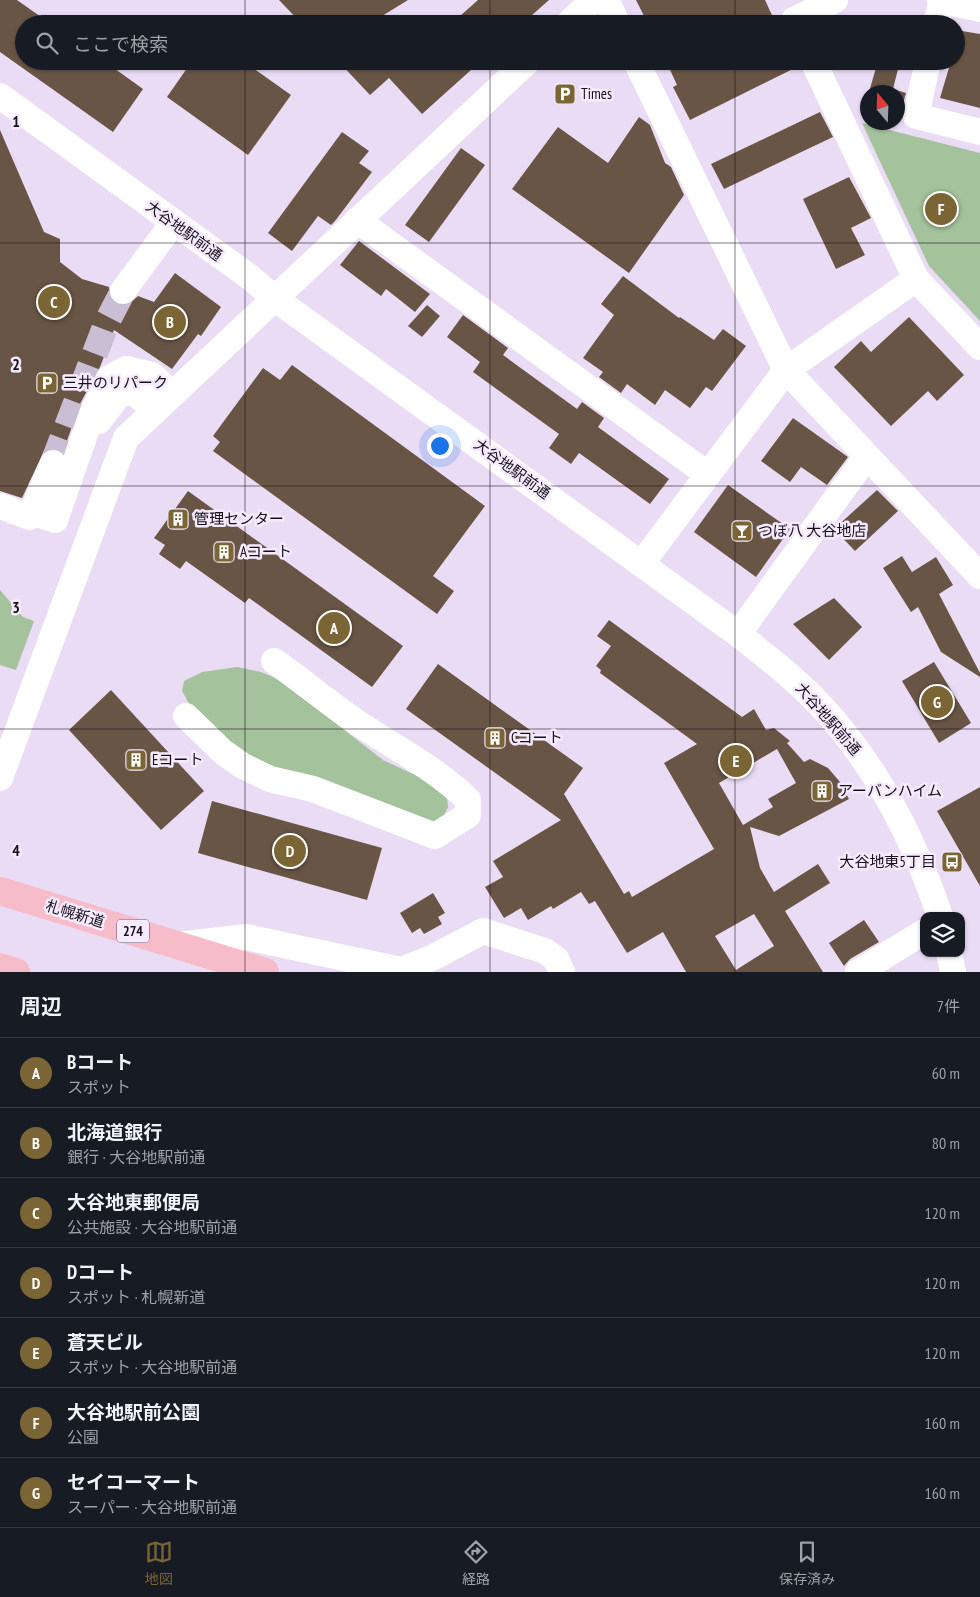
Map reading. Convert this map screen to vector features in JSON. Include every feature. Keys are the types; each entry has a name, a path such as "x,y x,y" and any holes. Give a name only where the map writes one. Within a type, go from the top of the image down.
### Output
{"highway":[{"name":"札幌新道","path":"0,891 265,972"},
{"path":"0,967 16,972"}],"street":[{"path":"577,15 593,0"},
{"path":"606,0 614,15"},
{"path":"791,15 835,0"},
{"path":"938,15 941,0 980,8"},
{"path":"0,778 126,438 518,70"},
{"path":"640,70 786,370 980,576"},
{"path":"817,70 916,280 980,347"},
{"path":"926,70 916,116 980,132"},
{"name":"大谷地駅前通","path":"0,96 251,278 274,298 738,634 794,679 846,735 891,802 925,871 939,912"},
{"path":"357,220 707,474"},
{"path":"123,291 173,223"},
{"path":"642,564 786,370 916,280"},
{"path":"43,516 55,520 84,440 118,396 132,390 163,402"},
{"path":"738,634 867,456"},
{"path":"0,506 30,517 53,463"},
{"path":"186,716 223,752 243,766 270,779 313,789 435,836 468,815 468,800 451,782 346,716 305,682 274,661"},
{"path":"178,945 246,937 401,970 434,958 483,931 545,951 556,959 562,972"},
{"path":"858,972 920,934"},
{"path":"950,957 954,972"}],"green space":[{"path":"865,130 890,130 980,153 980,321 929,266"},
{"path":"0,590 23,617 34,621 16,670 0,665"},
{"path":"237,667 261,672 280,680 383,760 432,783 447,798 448,807 443,818 433,824 248,759 193,711 182,691 184,681 202,672"}],"building":[{"path":"0,0 17,0 38,15 15,15 15,63 0,52"},
{"path":"279,0 408,0 384,15 293,15"},
{"path":"478,0 549,0 532,15 461,15"},
{"path":"636,0 765,0 772,15 644,15"},
{"path":"965,32 980,34 980,108 940,98 948,70 965,70"},
{"path":"25,70 117,70 143,89 113,132"},
{"path":"186,70 256,70 291,95 248,155 167,97"},
{"path":"346,70 471,70 422,114 389,78 370,95"},
{"path":"670,70 791,70 690,120 673,87 677,85"},
{"path":"875,70 898,70 894,85 871,85"},
{"path":"820,112 833,137 724,189 711,164"},
{"path":"639,117 650,125 665,163 671,167 684,195 629,273 512,189 558,127 608,163"},
{"name":"三井のリパーク","path":"0,130 44,232 60,239 60,262 82,279 109,287 110,297 121,306 129,304 138,296 154,302 175,273 221,307 201,336 198,334 172,369 114,330 100,367 80,404 63,452 52,448 44,451 22,498 0,491"},
{"path":"342,132 369,151 359,163 372,172 331,225 318,216 292,251 268,233"},
{"path":"461,148 485,165 429,242 405,225"},
{"path":"849,177 871,218 851,228 865,255 836,269 803,199"},
{"path":"359,241 430,294 415,312 386,289 381,296 340,265"},
{"path":"623,276 679,318 714,340 723,329 746,346 712,391 706,387 690,408 665,390 655,405 627,384 621,393 599,377 603,372 583,358 614,315 601,304"},
{"path":"427,305 440,316 422,337 408,326"},
{"path":"463,315 508,348 503,355 577,409 582,402 604,418 598,427 669,479 650,504 579,453 571,464 549,448 559,434 473,372 480,362 447,337"},
{"path":"909,317 964,375 937,401 928,391 891,426 834,367 861,341 871,352"},
{"path":"292,365 485,506 433,576 454,591 437,614 213,451 220,442 213,436 263,368 280,380"},
{"path":"793,418 848,457 827,485 801,467 790,482 761,461"},
{"name":"つぼ八 大谷地店","path":"728,485 790,529 756,577 694,532"},
{"path":"877,490 898,511 855,551 834,529"},
{"path":"188,491 403,646 372,687 249,598 245,603 186,561 180,569 159,554 165,545 154,538"},
{"path":"902,556 912,572 936,557 953,585 939,594 980,673 980,677 941,652 918,607 911,612 883,568"},
{"path":"834,598 862,627 829,660 793,624"},
{"path":"609,620 742,717 754,709 766,730 774,728 790,741 787,743 804,762 810,759 828,768 840,782 849,799 779,836 750,827 760,868 774,892 818,864 830,883 785,911 823,972 686,972 663,932 627,953 595,901 589,904 581,892 553,909 551,906 528,920 521,908 504,918 485,887 503,877 493,861 561,820 406,709 438,664 583,768 564,794 624,894 629,891 632,897 714,849 664,763 697,744 600,673 601,670 596,666 611,646 597,636","holes":["777,749 796,783 768,799 773,807 743,825 719,783","754,914 774,946 736,970 715,936"]},
{"path":"934,662 971,723 939,743 902,681"},
{"name":"Eコート","path":"111,690 204,791 161,830 69,730"},
{"path":"980,787 980,886 937,811"},
{"path":"212,801 382,848 367,900 198,853"},
{"path":"433,893 445,913 438,917 442,924 424,934 420,928 412,933 400,913"},
{"path":"864,920 879,942 850,959 844,966 829,943"}],"tunnel":[{"path":"53,463 107,322 123,291"}],"place":[{"name":"Times","path":"565,94"},
{"name":"大谷地駅前公園","path":"941,209"},
{"name":"大谷地東郵便局","path":"54,302"},
{"name":"北海道銀行","path":"170,322"},
{"name":"三井のリパーク","path":"47,383"},
{"name":"管理センター","path":"178,519"},
{"name":"つぼ八 大谷地店","path":"742,531"},
{"name":"Aコート","path":"224,552"},
{"name":"Bコート","path":"334,628"},
{"name":"セイコーマート","path":"937,702"},
{"name":"Cコート","path":"495,738"},
{"name":"Eコート","path":"136,760"},
{"name":"蒼天ビル","path":"736,761"},
{"name":"アーバンハイム","path":"822,791"},
{"name":"Dコート","path":"290,851"},
{"name":"大谷地東5丁目","path":"952,862"}]}
